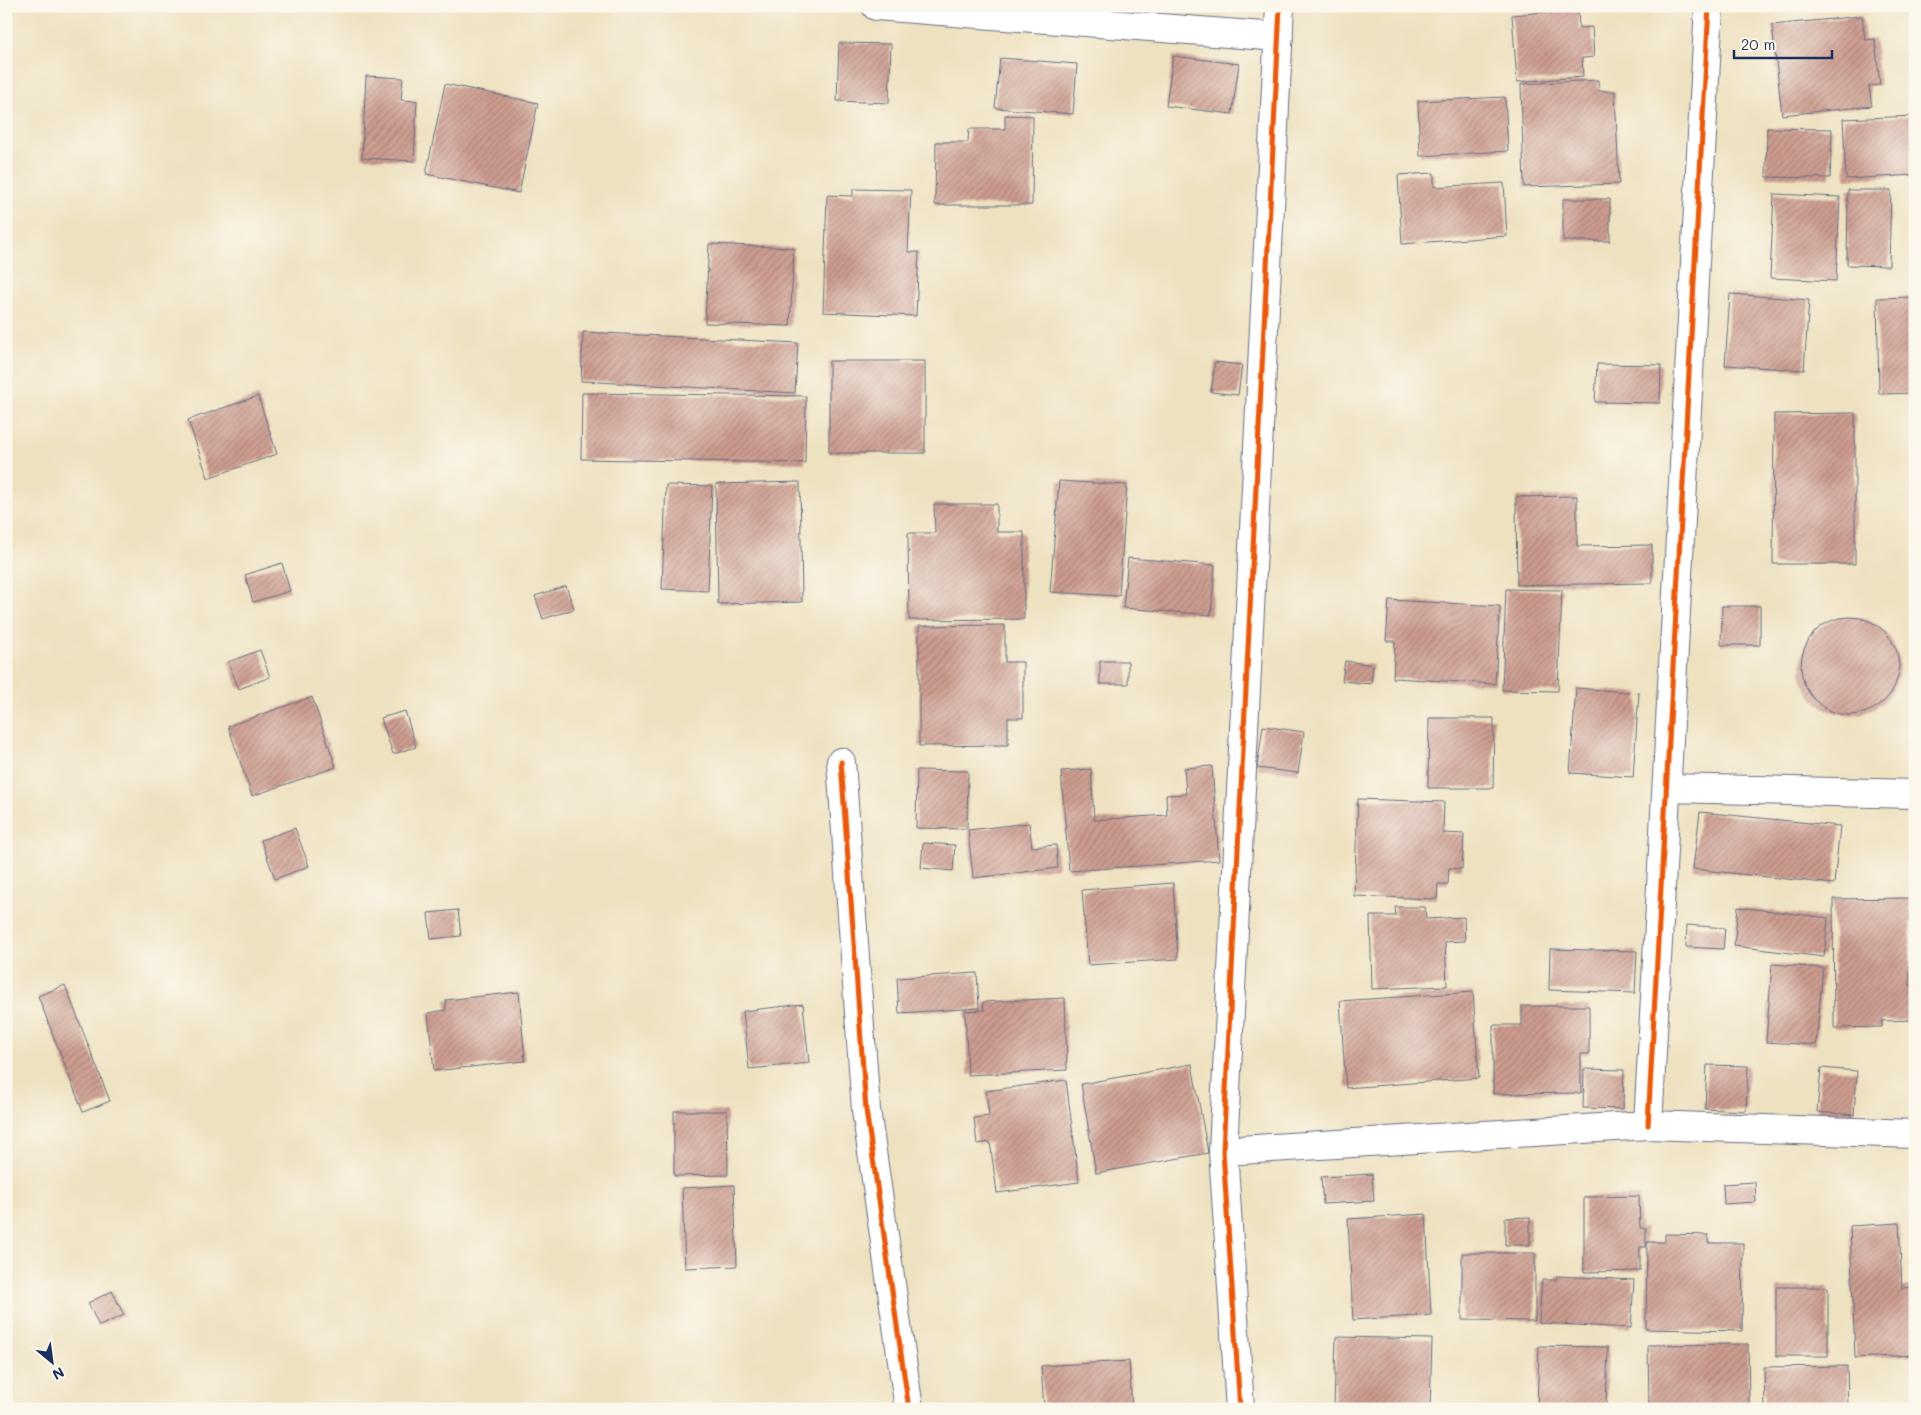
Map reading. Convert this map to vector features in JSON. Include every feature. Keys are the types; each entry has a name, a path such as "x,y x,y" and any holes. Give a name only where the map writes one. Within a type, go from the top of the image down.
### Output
{"street":[{"path":"876,6 1279,37"},
{"path":"1240,1409 1223,1151 1280,6"},
{"path":"1648,1125 1668,788 1709,6"},
{"path":"841,762 866,1110 909,1409"},
{"path":"1668,788 1915,794"},
{"path":"1223,1151 1648,1125 1915,1134"}],"building":[{"path":"1578,9 1579,28 1592,27 1594,57 1582,58 1583,77 1517,82 1512,15"},
{"path":"1862,16 1865,40 1875,39 1880,85 1869,86 1872,106 1782,115 1772,25"},
{"path":"839,43 891,44 889,103 837,101"},
{"path":"1173,56 1239,64 1232,114 1166,106"},
{"path":"1000,58 1077,64 1073,114 995,108"},
{"path":"366,76 403,78 401,100 417,101 414,161 362,158"},
{"path":"1598,80 1599,91 1615,91 1619,184 1524,187 1521,84"},
{"path":"445,84 538,103 519,193 426,174"},
{"path":"1505,97 1508,151 1420,156 1418,101"},
{"path":"1005,115 1033,116 1032,205 935,205 936,142 968,142 969,129 1005,129"},
{"path":"1915,116 1915,175 1846,179 1843,119"},
{"path":"1767,128 1832,129 1830,178 1766,177"},
{"path":"1434,173 1434,187 1504,183 1507,236 1402,244 1398,175"},
{"path":"853,189 911,190 908,252 919,252 916,316 823,312 827,195 853,196"},
{"path":"1848,190 1891,190 1889,266 1847,265"},
{"path":"1774,194 1840,197 1836,281 1770,278"},
{"path":"1563,199 1610,199 1610,241 1563,241"},
{"path":"709,244 794,248 790,326 705,323"},
{"path":"1730,294 1809,300 1804,370 1725,365"},
{"path":"1915,297 1915,393 1879,394 1877,298"},
{"path":"583,332 798,343 795,393 581,381"},
{"path":"829,361 925,361 925,453 829,453"},
{"path":"1215,362 1242,365 1238,395 1211,392"},
{"path":"1597,364 1661,365 1660,403 1595,402"},
{"path":"582,393 806,396 805,463 581,459"},
{"path":"258,396 277,454 208,478 188,420"},
{"path":"1855,413 1855,564 1773,564 1774,414"},
{"path":"1059,481 1127,485 1119,596 1050,592"},
{"path":"800,482 802,602 718,604 716,484"},
{"path":"666,485 712,486 708,591 662,589"},
{"path":"1577,496 1577,546 1652,545 1652,583 1517,585 1516,497"},
{"path":"934,504 997,504 997,532 1024,532 1024,619 909,620 908,533 935,533"},
{"path":"1128,558 1215,565 1211,615 1123,608"},
{"path":"282,563 290,591 253,602 245,575"},
{"path":"566,586 574,609 543,619 535,596"},
{"path":"1506,589 1562,590 1558,691 1502,690"},
{"path":"1389,600 1500,606 1495,684 1393,678 1395,641 1386,641"},
{"path":"1722,606 1760,606 1760,645 1721,645"},
{"path":"1850,617 1869,621 1885,631 1895,647 1899,666 1895,685 1885,701 1869,711 1850,715 1831,711 1815,701 1805,685 1801,666 1805,647 1815,631 1831,621"},
{"path":"1005,625 1005,662 1023,662 1023,718 1008,718 1008,745 919,746 919,626"},
{"path":"260,650 270,677 239,689 228,662"},
{"path":"1100,661 1128,661 1128,684 1100,684"},
{"path":"1345,661 1373,665 1371,684 1342,681"},
{"path":"1576,688 1639,693 1633,777 1570,773"},
{"path":"312,697 336,767 252,796 228,726"},
{"path":"405,711 416,747 393,754 381,718"},
{"path":"1429,718 1494,718 1493,788 1428,788"},
{"path":"1263,726 1304,732 1298,773 1257,768"},
{"path":"1212,766 1219,860 1069,871 1061,771 1091,769 1094,820 1167,815 1166,795 1186,794 1184,768"},
{"path":"917,770 968,771 967,829 916,828"},
{"path":"1358,799 1444,802 1443,833 1464,834 1462,869 1449,868 1448,884 1438,884 1437,899 1354,896"},
{"path":"1700,812 1840,826 1834,884 1693,869"},
{"path":"1029,823 1032,847 1056,845 1058,868 973,878 968,830"},
{"path":"295,828 309,866 275,879 261,840"},
{"path":"923,843 955,845 953,871 921,868"},
{"path":"1173,883 1178,959 1088,965 1082,890"},
{"path":"1910,898 1910,986 1915,986 1915,1020 1882,1021 1882,1027 1834,1028 1833,899"},
{"path":"1395,907 1425,907 1426,919 1464,917 1465,941 1445,942 1447,986 1372,989 1370,916 1396,916"},
{"path":"1738,907 1828,918 1824,957 1734,946"},
{"path":"458,910 461,936 431,939 428,913"},
{"path":"1687,925 1725,928 1723,949 1686,947"},
{"path":"1550,949 1637,951 1635,993 1549,990"},
{"path":"1772,964 1823,968 1816,1045 1766,1042"},
{"path":"977,973 979,1008 899,1013 897,978"},
{"path":"65,985 110,1101 83,1112 38,996"},
{"path":"519,992 525,1061 434,1071 428,1013 446,1010 446,1000"},
{"path":"1473,992 1479,1078 1346,1088 1340,1001"},
{"path":"1065,998 1067,1070 968,1075 965,1011 984,1010 983,1002"},
{"path":"803,1004 809,1063 749,1069 743,1011"},
{"path":"1522,1006 1589,1006 1589,1054 1581,1054 1581,1093 1493,1094 1493,1025 1522,1025"},
{"path":"1192,1064 1208,1153 1096,1173 1081,1084"},
{"path":"1707,1065 1748,1066 1746,1111 1705,1109"},
{"path":"1821,1068 1857,1071 1854,1115 1817,1112"},
{"path":"1584,1069 1624,1070 1623,1109 1583,1108"},
{"path":"1066,1080 1079,1182 997,1193 990,1142 977,1144 974,1118 989,1116 986,1091"},
{"path":"674,1111 727,1111 728,1175 674,1176"},
{"path":"1372,1174 1374,1201 1323,1204 1321,1177"},
{"path":"1755,1182 1756,1202 1724,1204 1723,1184"},
{"path":"734,1185 737,1266 685,1268 682,1188"},
{"path":"1639,1196 1640,1228 1646,1228 1646,1247 1640,1247 1640,1271 1584,1272 1584,1197"},
{"path":"1426,1214 1431,1315 1353,1320 1348,1219"},
{"path":"1530,1217 1530,1245 1505,1245 1505,1218"},
{"path":"1899,1223 1902,1288 1915,1287 1915,1355 1855,1358 1850,1226"},
{"path":"1665,1234 1708,1235 1708,1243 1743,1243 1742,1331 1646,1329 1647,1242 1665,1242"},
{"path":"1462,1253 1535,1253 1535,1321 1462,1320"},
{"path":"1557,1276 1634,1280 1631,1328 1539,1323 1542,1280 1556,1280"},
{"path":"1776,1287 1828,1287 1828,1356 1776,1356"},
{"path":"112,1291 124,1315 99,1326 88,1303"},
{"path":"1336,1337 1432,1339 1430,1409 1334,1409"},
{"path":"1748,1344 1749,1406 1649,1408 1648,1345"},
{"path":"1539,1346 1608,1347 1606,1409 1537,1409"},
{"path":"1129,1361 1132,1409 1044,1409 1041,1366"},
{"path":"1847,1366 1848,1409 1765,1409 1764,1367"}],"cycle path":[{"path":"1240,1409 1223,1151 1280,6"},
{"path":"1648,1125 1709,6"},
{"path":"841,762 866,1110 909,1409"}]}
